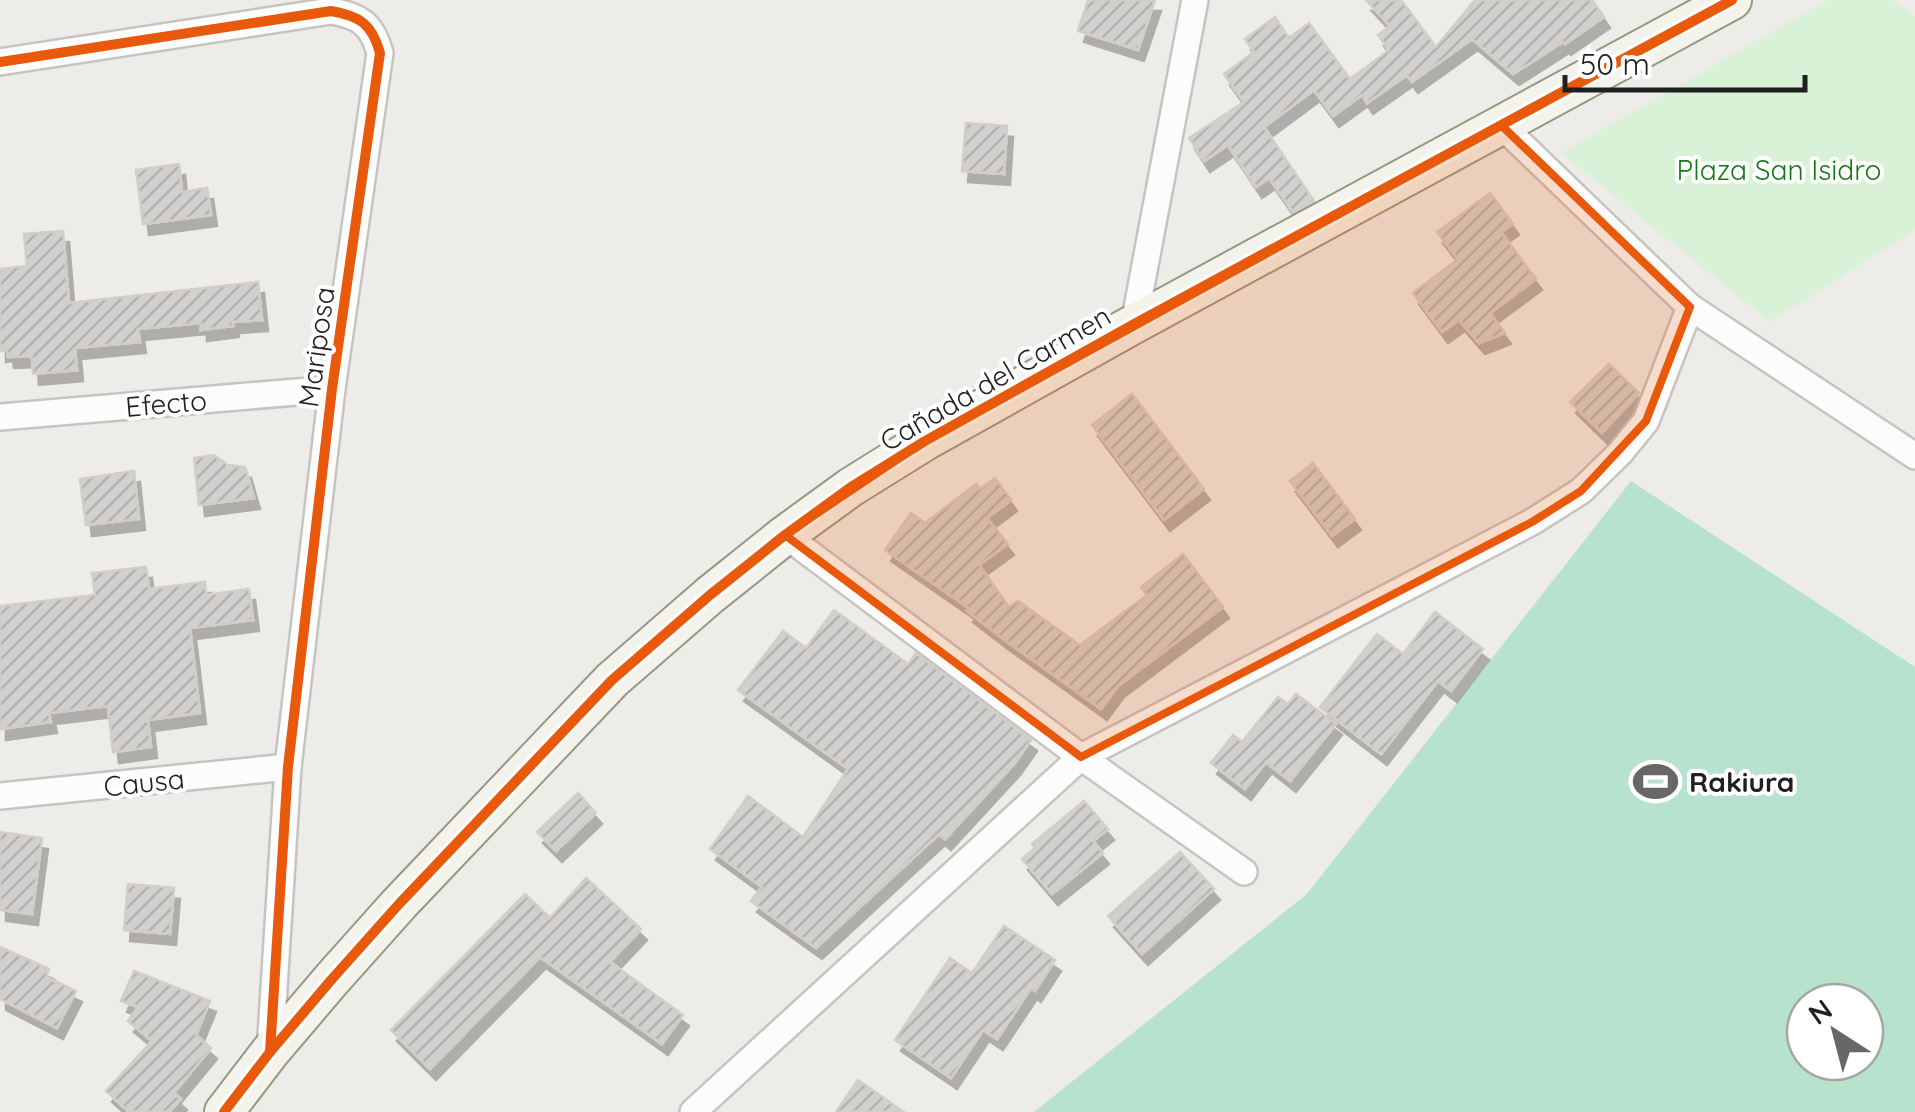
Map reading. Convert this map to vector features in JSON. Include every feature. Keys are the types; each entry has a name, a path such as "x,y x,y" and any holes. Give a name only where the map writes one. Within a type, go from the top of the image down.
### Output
{"street":[{"path":"1134,324 1195,0"},
{"name":"Cañada del Carmen","path":"224,1112 332,978 612,680 785,535 925,441 1732,0"},
{"name":"Mariposa","path":"0,62 331,11 352,15 366,24 380,53 332,388 288,767 270,1052"},
{"path":"1501,125 1690,308 1915,456"},
{"path":"692,1112 1081,758 1532,522 1581,491 1646,421 1690,308"},
{"name":"Efecto","path":"0,417 332,388"},
{"path":"785,535 1081,758 1244,872"},
{"name":"Causa","path":"0,796 288,767"}],"highlighted area":[{"path":"1501,125 1690,307 1646,421 1581,491 1532,522 1081,757 785,535 925,441"}],"green space":[{"name":"Plaza San Isidro","path":"1827,0 1893,0 1915,17 1915,230 1770,322 1561,153"},
{"name":"Rakiura","path":"1631,481 1915,667 1915,1112 1034,1112 1307,894"}],"building":[{"path":"1088,0 1155,0 1138,50 1078,31"},
{"path":"1366,0 1401,0 1436,47 1475,0 1592,0 1604,17 1513,74 1472,39 1412,82 1407,75 1367,103 1362,95 1333,116 1314,90 1264,127 1314,201 1293,212 1269,178 1256,187 1228,145 1204,161 1189,138 1244,102 1224,74 1254,52 1245,39 1275,17 1289,38 1309,23 1350,79 1389,50 1378,35 1390,26"},
{"path":"966,123 1007,126 1004,174 962,171"},
{"path":"179,164 182,192 207,188 211,215 143,224 136,170"},
{"path":"1490,193 1513,224 1501,232 1536,279 1490,313 1505,333 1479,343 1459,320 1442,332 1413,293 1458,259 1437,232"},
{"path":"63,231 69,303 258,282 262,320 201,330 201,323 138,329 140,342 75,348 77,370 33,374 32,356 8,357 7,350 0,351 0,269 27,266 24,234"},
{"path":"1609,364 1639,393 1602,433 1570,402"},
{"path":"1132,394 1204,489 1164,520 1092,425"},
{"path":"214,455 228,465 245,467 254,498 199,505 194,458"},
{"path":"1313,463 1355,519 1332,536 1290,481"},
{"path":"134,471 139,519 86,525 80,479"},
{"path":"995,478 1011,500 987,518 1008,544 979,565 1009,607 1018,601 1080,645 1147,595 1141,587 1183,554 1223,607 1118,686 1101,709 885,550 911,513 925,523 976,484 980,489"},
{"path":"146,567 149,589 205,582 206,595 249,589 253,620 190,628 200,713 148,720 151,747 113,752 108,706 49,713 51,722 0,729 0,606 95,595 92,573"},
{"path":"834,610 908,664 916,653 1031,740 1015,763 945,839 939,834 816,948 751,901 762,887 710,849 748,796 803,837 848,769 738,690 783,631 806,648"},
{"path":"1435,612 1483,649 1451,691 1438,681 1381,754 1320,707 1377,634 1403,654"},
{"path":"1296,694 1336,724 1290,781 1266,762 1245,789 1211,763 1233,735 1242,742 1278,697 1288,704"},
{"path":"578,793 596,813 556,851 537,832"},
{"path":"1084,801 1108,829 1093,841 1103,853 1052,894 1022,859 1035,848 1032,844"},
{"path":"0,832 42,838 32,914 0,910"},
{"path":"1180,852 1214,889 1142,954 1108,916"},
{"path":"586,878 641,929 610,962 683,1015 662,1044 540,957 430,1069 391,1030 525,894 550,918"},
{"path":"128,884 174,888 170,934 124,930"},
{"path":"1004,926 1055,960 997,1039 983,1030 951,1078 895,1040 950,958 972,973"},
{"path":"0,947 49,969 46,977 76,991 57,1028 0,999"},
{"path":"134,971 210,1001 196,1035 211,1048 174,1093 181,1099 169,1112 129,1112 106,1091 152,1041 128,1021 138,1007 121,1001"},
{"path":"858,1080 904,1112 836,1112"}],"cycle path":[{"path":"224,1112 270,1052 399,904 612,680 785,535 851,487 925,441 1732,0"},
{"path":"0,62 331,11 363,23 380,53 332,389 288,767 270,1052"}],"place":[{"name":"Rakiura","path":"1656,781"}]}
